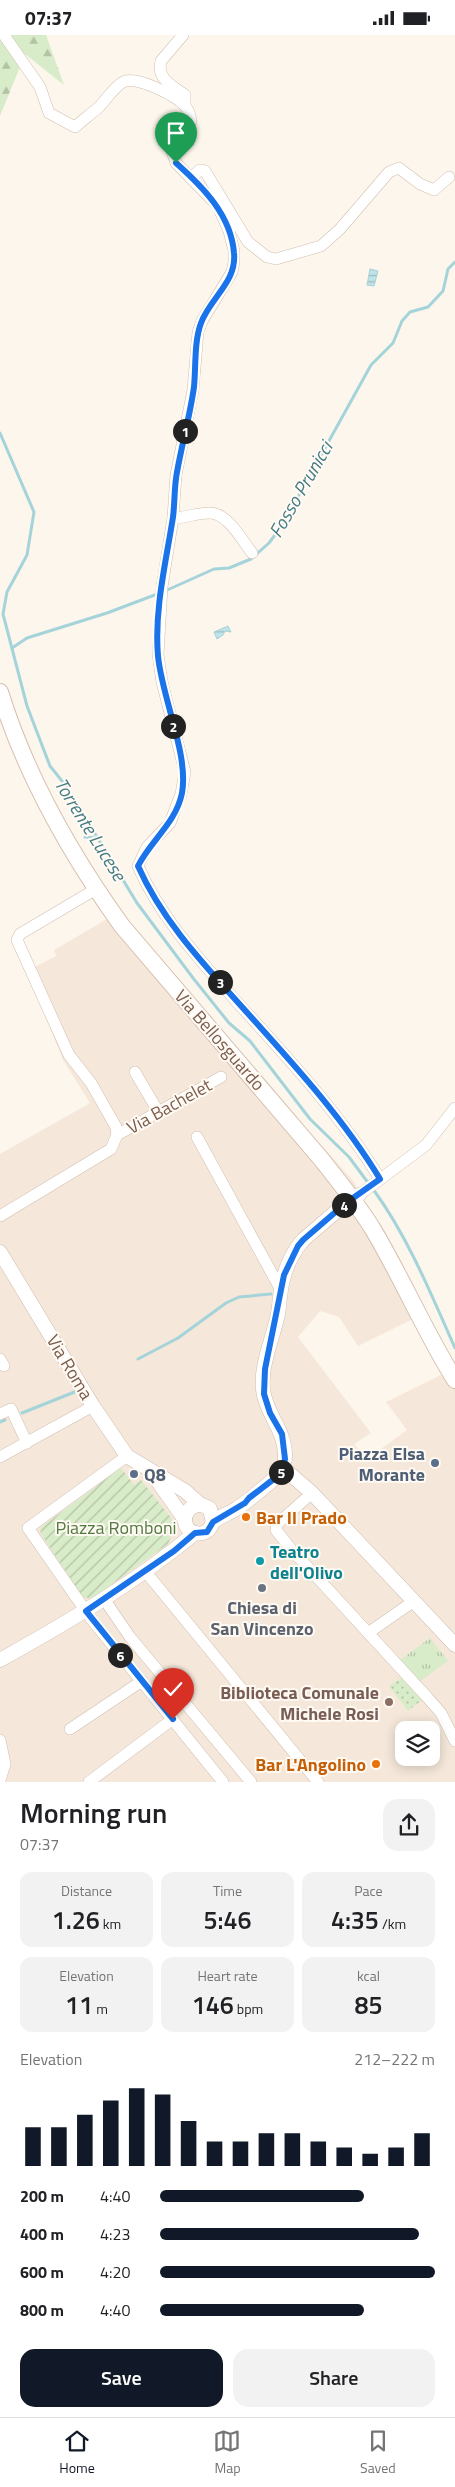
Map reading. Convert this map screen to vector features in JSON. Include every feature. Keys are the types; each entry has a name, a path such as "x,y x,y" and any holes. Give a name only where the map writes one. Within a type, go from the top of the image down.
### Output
{"main road":[{"name":"Via Bellosguardo","path":"0,692 40,793 96,889 122,926 355,1197 434,1346 455,1380"}],"street":[{"path":"4,35 40,87 49,113 75,127 97,109 123,82 132,81 150,85 185,105 190,113 191,121 175,139 172,151 176,163 192,177 218,207 229,231 234,251 232,272 202,321 198,333 193,390 176,475 173,518 161,593 158,654 162,683 185,772 181,795 170,823 148,847 138,866 150,893 197,957 291,1062 361,1147 380,1179"},
{"path":"183,35 161,61 159,67 160,73 166,82 185,95 185,105"},
{"path":"192,177 200,170 206,171 248,242 266,257 276,259 321,245 340,229 389,172 399,168 420,184 434,190 449,177"},
{"path":"173,518 186,518 209,513 217,514 227,522 252,553"},
{"path":"0,1216 111,1149 117,1135 116,1127 95,1090 69,1055 17,940 20,934 96,889"},
{"path":"135,1072 159,1113"},
{"name":"Via Bachelet","path":"117,1135 221,1077"},
{"path":"0,1661 86,1611 174,1551 189,1526 190,1509 208,1512 245,1503 279,1475 285,1459 282,1434 270,1413 264,1394 265,1369 284,1275 298,1246 355,1197 426,1145 455,1108"},
{"path":"197,1137 281,1290"},
{"name":"Via Roma","path":"0,1253 93,1406 127,1456 185,1491 208,1512"},
{"path":"0,1457 93,1406"},
{"path":"0,1414 11,1409 27,1443"},
{"path":"127,1456 28,1528 86,1611 223,1782"},
{"path":"283,1467 312,1493 455,1645"},
{"name":"Via Roma","path":"151,1471 189,1526"},
{"path":"312,1493 277,1524 276,1530 441,1713 455,1741"},
{"path":"189,1526 207,1532 208,1512"},
{"path":"145,1571 318,1782"},
{"path":"104,1599 136,1645 251,1782"},
{"path":"368,1633 414,1601"},
{"path":"70,1729 142,1681"},
{"path":"88,1782 173,1719"},
{"path":"0,1740 5,1765 0,1780"}],"shaded area":[{"path":"119,912 188,995 354,1182 425,1313 358,1346 339,1317 320,1311 298,1337 371,1433 354,1444 367,1459 407,1430 386,1402 455,1368 455,1782 0,1782 0,1154 90,1103 63,1060 27,971 56,956 54,950"}],"green space":[{"path":"10,35 46,35 64,85 21,51"},
{"path":"0,37 20,67 0,116"},
{"name":"Piazza Romboni","path":"121,1468 134,1485 141,1480 172,1519 173,1532 168,1544 91,1599 82,1596 41,1534 40,1528"},
{"path":"430,1638 448,1661 419,1682 400,1660"},
{"path":"401,1678 422,1700 408,1711 389,1686"}],"water":[{"path":"370,269 378,271 374,286 367,285"},
{"path":"228,626 231,632 225,631 217,639 214,632"}],"waterway":[{"name":"Fosso Prunicci","path":"165,591 214,569 229,568 251,559 269,543 283,524 371,365 393,343 402,321 410,312 428,307 443,291 448,269 455,262"},
{"name":"Torrente Lucese","path":"0,433 34,512 27,555 7,592 3,614 27,706 50,766 66,786 137,903 193,978 229,1023 250,1041 310,1119 349,1157 369,1184"},
{"name":"Fosso Prunicci","path":"12,648 27,638 107,613 160,593"},
{"path":"85,837 97,838"},
{"name":"Torrente Lucese","path":"373,1189 386,1207 408,1246 455,1348"},
{"path":"138,1359 178,1338 226,1303 239,1297 271,1294"},
{"path":"22,1413 77,1391"},
{"path":"0,1422 5,1420"}],"place":[{"name":"Piazza Elsa Morante","path":"435,1463"},
{"name":"Q8","path":"134,1474"},
{"name":"Bar Il Prado","path":"246,1517"},
{"name":"Teatro dell'Olivo","path":"260,1561"},
{"name":"Chiesa di San Vincenzo","path":"262,1588"},
{"name":"Biblioteca Comunale Michele Rosi","path":"389,1702"},
{"name":"Bar L'Angolino","path":"376,1764"}],"route":[{"path":"173,1719 86,1611 174,1551 195,1533 207,1532 213,1522 245,1503 279,1475 285,1459 285,1446 282,1434 270,1413 264,1394 265,1369 284,1275 298,1246 303,1240 346,1203 380,1179 361,1147 291,1062 197,957 150,893 138,866 148,847 170,823 181,795 185,772 162,683 158,654 158,626 170,528 173,518 176,475 193,390 198,333 202,321 232,272 234,261 234,251 229,231 218,207 192,177 176,163"}]}
